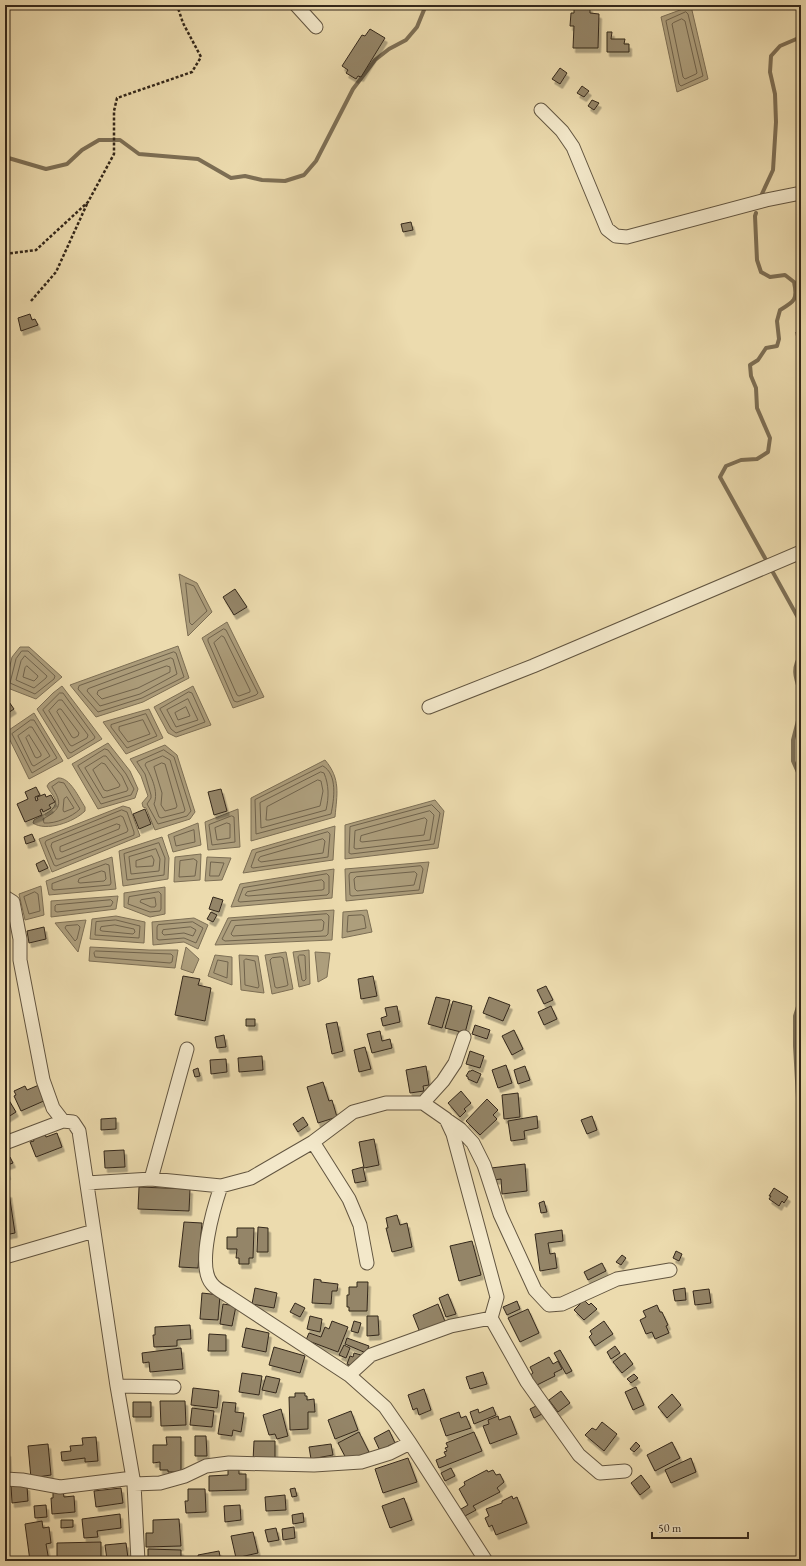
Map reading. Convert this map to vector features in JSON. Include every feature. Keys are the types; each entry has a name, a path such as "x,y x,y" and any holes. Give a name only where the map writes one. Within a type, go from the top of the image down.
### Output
{"street":[{"path":"296,5 316,27"},
{"path":"541,110 562,130 573,147 607,229 616,236 627,237 766,200 801,193"},
{"path":"429,707 533,666 801,552"},
{"path":"5,897 13,902 20,939 20,960 44,1080 53,1108 63,1121"},
{"path":"423,1103 444,1081 455,1063 464,1037"},
{"path":"152,1179 187,1049"},
{"path":"87,1183 152,1179 220,1186 251,1178 313,1142 353,1112 386,1103 423,1103 460,1129 473,1143 484,1165 500,1214 535,1290 549,1305 562,1304 617,1279 670,1270"},
{"path":"446,1119 453,1134 497,1297 491,1318 527,1382 579,1455 600,1474 625,1471"},
{"path":"5,1143 63,1121 73,1122 79,1131 117,1386 134,1481 138,1561"},
{"path":"313,1142 349,1199 360,1225 367,1263"},
{"path":"220,1186 212,1211 207,1240 206,1266 211,1284 227,1296 349,1375 385,1407 486,1561"},
{"path":"5,1257 94,1231"},
{"path":"349,1375 371,1355 451,1326 491,1318"},
{"path":"117,1386 174,1387"},
{"path":"5,1479 22,1480 60,1487 134,1481 160,1483 185,1476 206,1466 229,1463 314,1465 361,1462 390,1453 410,1443"}],"path":[{"path":"31,301 56,272 88,202 114,154 114,111 117,98 192,72 201,57 183,23 177,5"},
{"path":"5,254 36,250 88,202"}],"water":[{"path":"691,6 708,79 677,92 661,17"},
{"path":"179,574 197,583 212,612 188,636"},
{"path":"227,622 264,697 233,708 202,638"},
{"path":"178,646 189,678 143,702 96,717 70,685"},
{"path":"20,647 29,647 62,677 36,699 5,687 12,657"},
{"path":"62,686 102,739 68,759 37,709"},
{"path":"193,686 211,725 176,737 168,733 154,707"},
{"path":"149,709 163,738 126,754 103,722"},
{"path":"34,713 63,761 29,779 6,732"},
{"path":"108,743 130,771 138,789 135,798 98,809 72,764"},
{"path":"165,745 177,755 195,812 190,819 155,830 146,808 143,807 142,803 148,796 141,776 130,759"},
{"path":"325,760 336,780 337,794 335,817 251,841 251,798"},
{"path":"58,778 70,784 85,807 85,811 67,822 52,826 39,826 33,823 34,820 52,809 55,803 55,799 47,786 49,783"},
{"path":"435,800 444,811 438,848 345,859 345,825"},
{"path":"123,806 130,808 140,836 52,872 39,839"},
{"path":"238,809 240,847 208,850 205,822"},
{"path":"198,823 201,845 173,852 168,835"},
{"path":"335,826 333,860 243,873 252,850"},
{"path":"162,837 169,858 168,879 123,886 119,851"},
{"path":"201,854 200,880 174,882 175,857"},
{"path":"112,857 116,889 49,895 46,881"},
{"path":"207,857 231,858 222,880 205,881"},
{"path":"429,862 423,893 346,901 345,869"},
{"path":"334,869 332,898 231,907 240,884"},
{"path":"41,886 44,915 25,920 19,894"},
{"path":"165,887 165,914 150,917 124,907 124,893"},
{"path":"118,896 116,909 51,917 51,901"},
{"path":"334,910 332,940 215,945 228,918"},
{"path":"367,910 372,932 342,938 343,912"},
{"path":"116,916 145,922 144,943 90,939 92,919"},
{"path":"194,918 208,925 198,949 184,942 153,945 152,922"},
{"path":"86,920 78,952 55,923"},
{"path":"90,947 178,950 175,968 89,961"},
{"path":"186,947 199,959 193,973 181,969"},
{"path":"309,950 310,984 299,987 293,952"},
{"path":"286,952 293,989 272,994 265,955"},
{"path":"315,952 330,953 327,977 318,982"},
{"path":"215,955 232,957 232,985 208,976"},
{"path":"239,955 258,956 264,993 241,990"}],"building":[{"path":"574,7 590,7 590,13 599,14 598,48 573,48 574,26 570,26 571,13 574,13"},
{"path":"370,29 385,38 361,77 358,76 356,79 346,73 348,70 342,66 362,35 365,36"},
{"path":"607,32 612,32 611,39 625,39 624,44 629,44 629,52 607,52"},
{"path":"560,68 567,73 560,84 552,79"},
{"path":"582,86 589,91 584,97 577,93"},
{"path":"592,100 599,103 594,110 588,106"},
{"path":"411,222 413,230 403,232 401,224"},
{"path":"30,314 32,320 35,319 38,325 21,331 18,318"},
{"path":"796,332 801,332 801,358 799,358"},
{"path":"235,589 247,607 234,615 223,597"},
{"path":"7,699 14,709 5,715 5,700"},
{"path":"36,787 40,795 35,797 36,801 38,800 37,797 45,794 46,797 51,795 55,802 49,805 51,808 43,812 42,809 40,810 42,815 25,822 17,804 28,799 25,792"},
{"path":"221,789 227,811 214,815 208,792"},
{"path":"145,809 151,824 139,829 133,814"},
{"path":"32,834 35,841 26,844 24,837"},
{"path":"44,860 48,868 39,872 36,864"},
{"path":"213,897 223,900 219,912 209,909"},
{"path":"211,912 217,915 213,922 207,919"},
{"path":"44,927 46,939 29,943 27,931"},
{"path":"183,976 200,979 198,985 211,988 205,1021 175,1015"},
{"path":"373,976 377,996 361,999 358,979"},
{"path":"546,986 553,1000 544,1004 537,990"},
{"path":"436,997 450,1000 442,1028 428,1024"},
{"path":"489,997 510,1005 503,1021 483,1013"},
{"path":"453,1001 472,1006 465,1033 445,1028"},
{"path":"397,1006 400,1022 383,1026 381,1018 387,1016 385,1008"},
{"path":"551,1006 557,1019 544,1025 538,1012"},
{"path":"246,1019 255,1019 255,1026 246,1026"},
{"path":"337,1022 343,1051 332,1054 326,1024"},
{"path":"475,1025 490,1030 487,1039 472,1034"},
{"path":"514,1030 523,1049 512,1055 502,1036"},
{"path":"380,1031 382,1041 390,1039 392,1048 372,1053 367,1034"},
{"path":"224,1035 226,1047 217,1048 215,1037"},
{"path":"365,1047 371,1069 359,1072 354,1050"},
{"path":"470,1051 484,1056 480,1068 466,1064"},
{"path":"262,1056 263,1070 239,1072 238,1058"},
{"path":"226,1059 227,1072 211,1074 210,1060"},
{"path":"506,1065 512,1083 498,1088 492,1070"},
{"path":"426,1066 429,1085 423,1086 424,1091 410,1093 406,1070"},
{"path":"525,1066 530,1080 518,1084 514,1070"},
{"path":"198,1068 200,1076 195,1077 193,1070"},
{"path":"472,1070 481,1074 477,1083 468,1079 466,1076 469,1071"},
{"path":"323,1082 329,1101 332,1100 337,1117 318,1123 307,1087"},
{"path":"39,1085 46,1100 21,1111 14,1096 16,1095 14,1091 25,1086 27,1090"},
{"path":"461,1091 471,1103 464,1109 466,1111 460,1117 448,1103"},
{"path":"518,1093 520,1117 504,1119 502,1095"},
{"path":"7,1097 16,1112 5,1119 5,1098"},
{"path":"487,1099 498,1110 493,1115 497,1119 480,1135 466,1121"},
{"path":"537,1116 538,1128 524,1131 525,1139 511,1141 508,1121"},
{"path":"592,1116 597,1130 587,1134 581,1120"},
{"path":"303,1117 308,1125 298,1132 293,1124"},
{"path":"116,1118 116,1129 101,1130 101,1119"},
{"path":"44,1132 46,1137 57,1133 62,1147 36,1157 30,1142 34,1141 32,1136"},
{"path":"374,1139 379,1165 364,1168 359,1142"},
{"path":"124,1150 125,1167 105,1168 104,1151"},
{"path":"10,1157 13,1163 5,1166 5,1159"},
{"path":"525,1164 527,1191 502,1194 501,1179 493,1180 491,1168"},
{"path":"5,1166 8,1175 5,1176"},
{"path":"363,1167 366,1181 355,1183 352,1170"},
{"path":"139,1187 190,1189 189,1211 138,1209"},
{"path":"774,1188 788,1197 784,1203 782,1201 779,1206 769,1199 771,1196 769,1196"},
{"path":"9,1193 15,1233 5,1235 5,1194"},
{"path":"544,1201 547,1212 541,1213 539,1203"},
{"path":"397,1215 400,1225 407,1223 412,1247 392,1252 386,1228 388,1228 386,1218"},
{"path":"184,1222 202,1223 198,1268 179,1267"},
{"path":"258,1227 268,1228 268,1252 257,1252"},
{"path":"237,1228 254,1228 253,1258 249,1258 249,1264 239,1264 239,1258 236,1258 237,1249 227,1249 227,1237 237,1237"},
{"path":"562,1230 563,1241 548,1243 550,1254 555,1253 557,1268 540,1271 535,1234"},
{"path":"472,1241 481,1275 459,1281 450,1246"},
{"path":"676,1251 682,1254 679,1261 673,1258"},
{"path":"622,1255 626,1258 621,1265 616,1262"},
{"path":"602,1263 606,1271 588,1280 584,1272"},
{"path":"314,1279 321,1280 321,1282 338,1284 337,1291 332,1291 331,1304 312,1303"},
{"path":"357,1282 368,1282 367,1311 349,1311 349,1307 347,1307 349,1287 357,1287"},
{"path":"255,1288 277,1293 274,1308 252,1304"},
{"path":"685,1288 686,1300 675,1301 673,1290"},
{"path":"709,1289 711,1303 695,1305 693,1291"},
{"path":"202,1293 220,1295 218,1320 200,1319"},
{"path":"448,1294 456,1314 446,1317 439,1298"},
{"path":"584,1300 589,1305 591,1303 597,1309 584,1320 574,1310"},
{"path":"517,1301 520,1309 507,1315 503,1307"},
{"path":"295,1303 305,1308 300,1317 290,1312"},
{"path":"223,1304 236,1306 232,1326 220,1324"},
{"path":"438,1304 446,1324 421,1335 413,1315"},
{"path":"657,1305 668,1325 666,1326 669,1333 655,1339 652,1332 646,1334 640,1320 646,1317 643,1311"},
{"path":"528,1309 539,1333 520,1342 508,1318"},
{"path":"310,1316 322,1319 320,1332 307,1329"},
{"path":"367,1316 378,1316 379,1335 367,1336"},
{"path":"332,1321 348,1327 338,1352 306,1340 309,1333 321,1337 325,1327 329,1329"},
{"path":"354,1321 361,1323 358,1333 351,1331"},
{"path":"604,1321 613,1334 595,1346 589,1337 592,1334 590,1331"},
{"path":"190,1325 191,1339 177,1340 177,1346 154,1347 153,1335 155,1335 155,1327"},
{"path":"246,1328 269,1333 266,1352 242,1347"},
{"path":"209,1334 226,1335 226,1351 208,1351"},
{"path":"347,1338 369,1346 366,1353 345,1344"},
{"path":"344,1345 350,1348 346,1358 339,1355"},
{"path":"615,1346 620,1353 611,1359 607,1352"},
{"path":"274,1347 305,1356 300,1373 269,1365"},
{"path":"181,1348 183,1369 150,1372 149,1362 143,1363 142,1353"},
{"path":"560,1350 572,1371 566,1374 554,1353"},
{"path":"354,1353 361,1355 355,1368 347,1364 350,1356 353,1357"},
{"path":"625,1353 633,1364 622,1373 613,1362"},
{"path":"549,1357 553,1364 558,1361 562,1369 554,1373 555,1376 535,1386 529,1376 533,1373 530,1367"},
{"path":"483,1372 487,1384 470,1389 466,1377"},
{"path":"242,1373 262,1376 259,1395 239,1392"},
{"path":"634,1374 638,1378 631,1383 627,1379"},
{"path":"266,1376 280,1379 276,1393 262,1390"},
{"path":"636,1387 644,1405 633,1410 625,1392"},
{"path":"193,1388 219,1391 217,1408 191,1405"},
{"path":"424,1389 431,1410 419,1415 417,1408 413,1410 408,1395"},
{"path":"561,1391 570,1403 558,1412 549,1400"},
{"path":"295,1393 305,1393 307,1400 314,1399 315,1412 308,1412 308,1429 290,1430 289,1397 295,1397"},
{"path":"672,1394 681,1405 667,1418 658,1407"},
{"path":"160,1401 185,1401 186,1425 161,1426"},
{"path":"133,1402 151,1402 151,1417 133,1417"},
{"path":"223,1402 236,1403 235,1412 244,1413 241,1432 233,1430 232,1436 218,1434"},
{"path":"540,1404 544,1413 534,1418 530,1409"},
{"path":"493,1407 496,1415 474,1424 470,1412 478,1409 479,1413"},
{"path":"192,1408 214,1411 212,1427 190,1425"},
{"path":"281,1409 288,1436 277,1439 275,1434 269,1435 263,1415"},
{"path":"351,1411 358,1430 335,1439 328,1420"},
{"path":"459,1412 461,1418 466,1416 471,1428 446,1436 440,1419"},
{"path":"498,1416 499,1420 510,1416 517,1434 490,1444 483,1426 489,1424 488,1420"},
{"path":"602,1422 617,1434 604,1451 585,1435 592,1428 596,1430"},
{"path":"389,1430 395,1443 388,1446 390,1452 382,1455 374,1438"},
{"path":"359,1432 369,1452 348,1462 338,1443"},
{"path":"474,1432 482,1451 439,1468 436,1460 446,1456 444,1452 447,1451 445,1448 448,1447 446,1443"},
{"path":"195,1436 206,1436 207,1456 195,1456"},
{"path":"96,1437 98,1461 85,1462 85,1458 62,1461 61,1452 71,1451 70,1446 83,1445 82,1438"},
{"path":"166,1437 181,1437 181,1472 168,1472 168,1470 160,1470 160,1462 153,1463 153,1445 167,1445"},
{"path":"254,1441 275,1441 275,1461 253,1461"},
{"path":"636,1442 640,1446 634,1452 630,1449"},
{"path":"672,1442 680,1458 655,1471 647,1455"},
{"path":"48,1444 51,1475 31,1478 28,1446"},
{"path":"331,1444 333,1455 311,1459 309,1447"},
{"path":"5,1452 8,1452 9,1469 5,1470"},
{"path":"408,1458 417,1482 383,1493 375,1469"},
{"path":"691,1458 696,1472 671,1483 665,1470"},
{"path":"228,1468 239,1468 239,1474 246,1474 246,1490 209,1491 209,1476 228,1475"},
{"path":"451,1468 455,1476 445,1481 441,1473"},
{"path":"487,1470 488,1472 493,1470 496,1475 500,1474 504,1482 497,1488 500,1492 473,1506 476,1510 465,1516 461,1509 468,1505 459,1489 465,1485 464,1482"},
{"path":"641,1475 650,1487 640,1495 631,1483"},
{"path":"11,1485 27,1486 28,1501 12,1503"},
{"path":"121,1488 123,1503 96,1507 94,1491"},
{"path":"295,1488 297,1496 292,1497 290,1489"},
{"path":"188,1489 205,1489 206,1512 186,1513 185,1501 188,1501"},
{"path":"63,1491 64,1497 74,1496 75,1512 52,1514 51,1498 53,1498 53,1492"},
{"path":"285,1495 286,1510 266,1511 265,1497"},
{"path":"512,1496 513,1499 517,1497 527,1523 496,1535 492,1525 489,1527 485,1518 489,1516 486,1509 502,1503 502,1501"},
{"path":"404,1498 412,1520 390,1528 382,1506"},
{"path":"46,1505 47,1517 35,1518 34,1506"},
{"path":"240,1505 241,1520 225,1522 224,1506"},
{"path":"303,1513 304,1522 293,1524 292,1515"},
{"path":"120,1514 121,1528 97,1531 98,1537 84,1538 82,1519"},
{"path":"179,1519 181,1546 146,1547 146,1533 153,1533 153,1520"},
{"path":"61,1520 73,1520 73,1527 61,1528"},
{"path":"42,1521 43,1528 49,1527 51,1543 46,1544 49,1561 30,1561 25,1524"},
{"path":"294,1527 295,1538 283,1540 282,1529"},
{"path":"276,1528 279,1540 268,1542 265,1530"},
{"path":"253,1532 258,1553 236,1558 231,1536"},
{"path":"101,1542 101,1561 57,1561 57,1543"},
{"path":"126,1543 128,1558 107,1560 105,1545"},
{"path":"148,1549 181,1550 181,1561 148,1560"},
{"path":"219,1551 221,1561 199,1561 198,1555"}],"waterway":[{"path":"5,157 46,169 67,164 82,150 99,140 120,140 139,154 198,159 231,178 245,176 262,180 285,181 304,175 316,161 353,89 375,60 389,49 406,40 417,27 426,5"},
{"path":"761,196 773,170 776,122 775,94 770,72 771,56 780,46 801,37"},
{"path":"756,213 757,260 761,272 770,277 785,275 794,282 795,297 789,305 780,310 777,321 779,339 777,346 766,348 758,360 750,365 751,376 756,388 757,408 770,438 768,452 757,459 741,460 726,466 720,477 801,623"},
{"path":"801,655 795,670 796,679 801,694"},
{"path":"801,709 793,740 793,761 801,779"},
{"path":"801,997 795,1016 795,1046 801,1150"}]}
